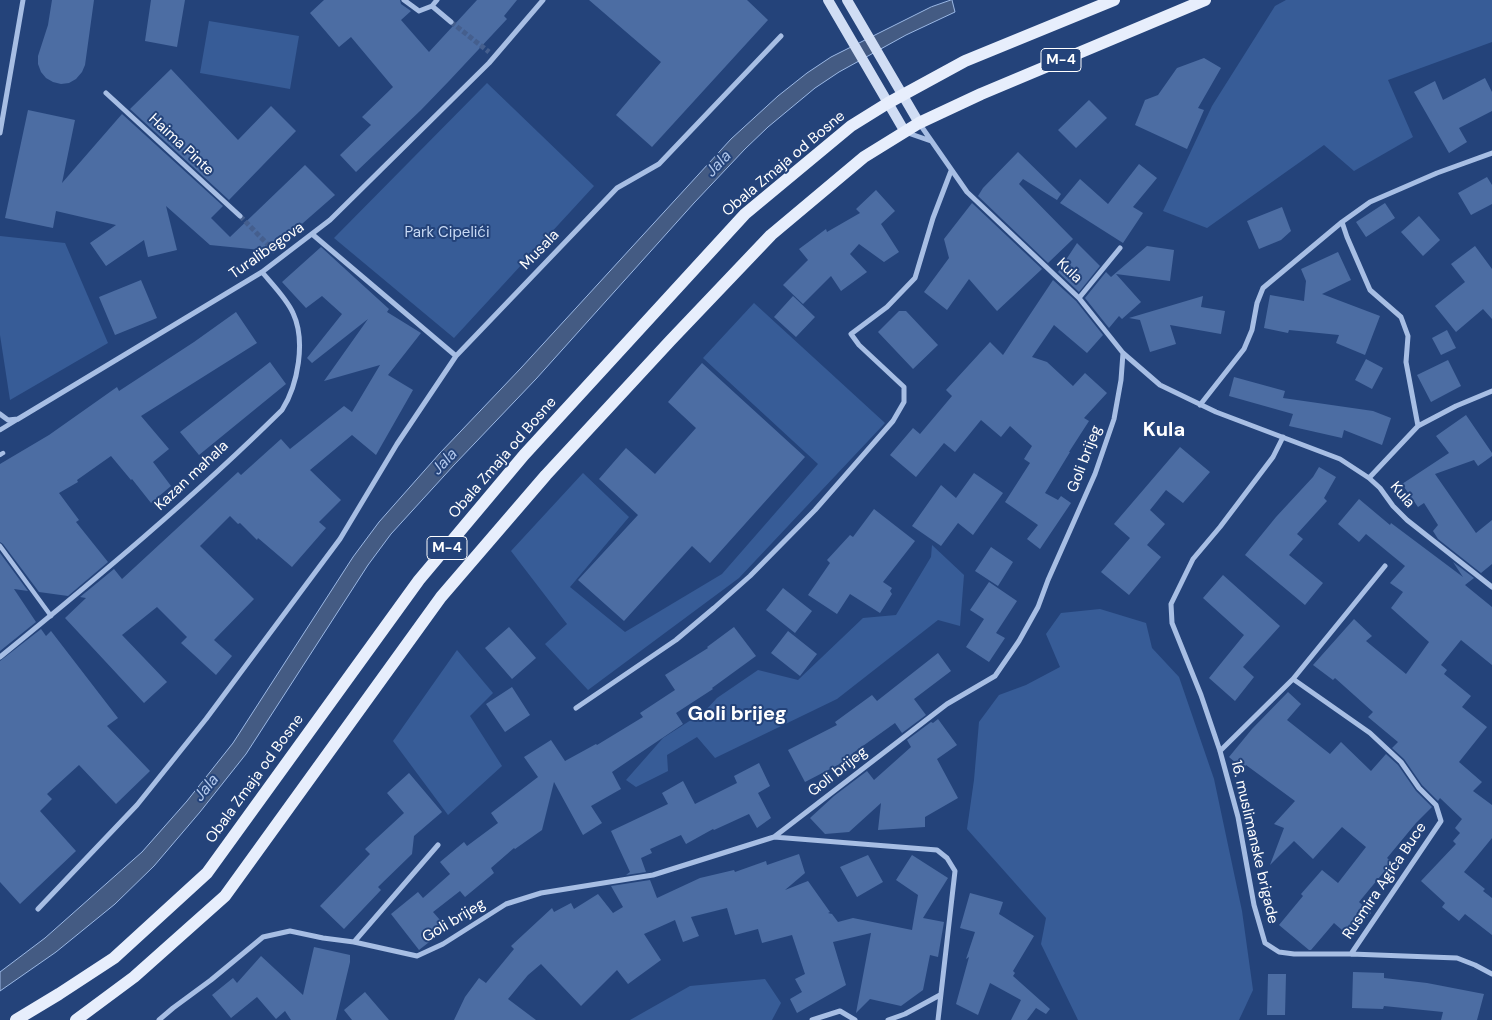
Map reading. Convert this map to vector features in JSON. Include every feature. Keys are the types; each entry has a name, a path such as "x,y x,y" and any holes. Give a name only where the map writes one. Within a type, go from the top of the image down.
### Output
{"main road":[{"path":"828,0 905,132"},
{"path":"847,0 919,122"},
{"name":"M-4","path":"902,95 965,61 1114,0"},
{"name":"M-4","path":"76,1020 134,977 225,896 441,597 546,475 771,235 864,157 919,122 1205,0"},
{"name":"Obala Zmaja od Bosne","path":"16,1020 114,958 207,873 419,580 524,455 745,214 851,126 902,95"}],"street":[{"path":"0,133 23,0"},
{"path":"404,0 418,11 432,6 437,0"},
{"name":"Turalibegova","path":"18,419 262,272 330,220 495,56 543,0"},
{"path":"432,6 451,22"},
{"name":"Musala","path":"38,908 137,805 206,719 340,538 397,444 456,356 617,188 659,164 781,36"},
{"path":"490,52 495,56"},
{"name":"Haima Pinte","path":"106,93 240,216"},
{"name":"Kula","path":"919,122 967,192 1079,298 1123,353 1160,385 1200,405 1340,459 1380,488 1392,506 1407,520 1492,587"},
{"path":"905,132 931,141"},
{"path":"1200,405 1244,349 1252,330 1257,303 1263,288 1342,222 1370,202 1437,173 1492,153"},
{"path":"576,708 676,640 743,583 816,510 893,421 904,402 904,387 859,345 851,334 887,307 915,278 933,218 951,171"},
{"path":"1342,222 1370,290 1401,317 1408,336 1406,362 1418,426"},
{"path":"312,234 456,356"},
{"path":"1079,298 1120,248"},
{"path":"276,253 280,258"},
{"name":"Kazan mahala","path":"0,657 171,513 282,410 289,398 295,380 300,345 298,326 293,312 262,272"},
{"name":"Goli brijeg","path":"159,1020 263,937 290,930 418,956 443,944 506,904 541,894 653,875 774,837 947,704 995,676 1019,641 1038,607 1095,474 1114,419 1123,353"},
{"path":"1368,478 1418,426 1456,406 1492,391"},
{"path":"0,414 8,420 18,419"},
{"path":"0,430 18,419"},
{"name":"16. muslimanske brigade","path":"1283,437 1273,457 1220,527 1193,558 1171,604 1172,623 1201,695 1220,751 1238,818 1254,905 1265,943 1279,952 1294,954 1457,958 1492,974"},
{"path":"0,546 51,616"},
{"path":"1220,751 1293,679 1384,566"},
{"name":"Rusmira Agića Buce","path":"1293,679 1370,733 1401,762 1419,788 1436,804 1441,821 1351,954"},
{"path":"774,837 937,850 947,858 955,871 938,1020"},
{"path":"354,942 438,846"},
{"path":"888,1020 905,1014 940,995"},
{"path":"812,1020 840,1012 856,1020"}],"green space":[{"path":"1286,0 1492,0 1492,42 1388,80 1413,137 1354,171 1324,145 1207,228 1163,211 1212,106 1275,6"},
{"path":"209,21 299,36 290,89 200,73"},
{"name":"Park Cipelići","path":"487,83 594,186 454,338 334,238"},
{"path":"0,236 65,243 108,343 10,400 0,335"},
{"path":"754,303 885,423 739,578 588,690 545,644 567,624 511,551 583,473 629,517 570,587 625,632 722,574 818,464 703,358"},
{"path":"932,545 964,575 960,626 938,620 837,699 715,758 697,737 667,755 668,771 636,787 626,780 663,738 705,711 717,698 758,670 798,680 863,618 896,615 931,557"},
{"path":"1100,609 1146,623 1152,648 1179,677 1214,779 1242,911 1253,990 1239,1020 1078,1020 1041,944 1046,918 967,829 979,722 999,695 1026,685 1060,667 1046,634 1061,613"},
{"path":"457,650 493,693 470,716 502,766 448,815 393,741"},
{"path":"765,979 781,1003 772,1020 630,1020 690,986"}],"water":[{"name":"Jala","path":"952,0 955,12 906,35 839,72 815,88 745,149 536,379 391,534 368,565 246,754 154,866 115,904 56,952 0,991 0,972 45,938 142,852 187,801 233,743 353,557 379,522 440,453 521,368 731,139 778,96 831,57 931,7"}],"building":[{"path":"52,0 94,0 85,65 76,79 69,83 61,84 46,78 38,64 38,56 48,25"},
{"path":"151,0 185,0 177,47 145,41"},
{"path":"324,0 400,0 401,4 411,11 401,20 429,52 477,0 517,0 504,16 507,19 449,81 356,172 340,155 371,125 362,117 393,87 351,37 339,47 310,13"},
{"path":"589,0 747,0 768,20 652,147 616,115 661,62"},
{"path":"1204,58 1221,68 1198,108 1204,110 1187,149 1135,125 1145,100 1158,95 1177,68"},
{"path":"171,69 238,140 271,106 296,131 229,200 130,109"},
{"path":"1485,78 1492,92 1492,111 1459,128 1467,142 1449,153 1414,92 1435,81 1443,100"},
{"path":"1089,100 1107,118 1076,148 1058,130"},
{"path":"28,110 75,120 62,183 122,114 223,206 211,218 230,237 305,165 335,195 271,251 210,245 166,206 177,250 148,257 144,240 106,266 90,243 116,225 56,211 53,228 5,218"},
{"path":"1018,152 1061,194 1057,200 1023,179 1019,184 1073,239 1048,263 978,196 983,188"},
{"path":"1139,164 1157,178 1133,207 1143,213 1123,243 1060,203 1080,179 1108,204"},
{"path":"1487,177 1492,185 1492,204 1471,215 1458,193"},
{"path":"876,190 895,211 881,224 899,252 884,262 859,244 850,254 867,272 841,291 831,276 803,304 783,285 808,260 799,249 826,229 827,232 860,213 856,209"},
{"path":"972,203 1042,269 997,311 969,279 947,310 924,292 949,258 944,239"},
{"path":"1385,203 1395,218 1366,237 1356,222"},
{"path":"1282,207 1291,231 1281,240 1259,249 1247,221"},
{"path":"1419,216 1440,240 1423,256 1401,232"},
{"path":"1077,243 1100,266 1079,292 1058,272"},
{"path":"1147,246 1174,250 1170,281 1116,274 1141,302 1122,319 1119,316 1109,328 1085,298 1106,272 1111,277"},
{"path":"1475,246 1492,269 1492,319 1483,309 1456,332 1435,306 1465,282 1451,264"},
{"path":"321,247 389,309 387,312 421,333 388,375 413,390 376,455 352,435 310,470 341,500 319,522 326,528 292,567 230,516 200,546 254,599 214,640 232,656 216,675 181,643 187,637 157,607 122,635 167,682 144,703 65,618 86,598 80,597 114,569 122,579 238,472 241,475 281,439 290,449 344,406 352,412 380,365 324,381 368,319 312,363 307,358 342,314 322,296 306,308 282,282"},
{"path":"1338,252 1351,280 1322,294 1380,316 1365,355 1336,343 1339,335 1289,330 1288,333 1264,328 1270,295 1304,301 1306,281 1301,269"},
{"path":"141,280 157,318 115,335 99,297"},
{"path":"1053,280 1076,301 1103,335 1087,353 1054,325 1032,357 1047,362 1073,386 1085,373 1107,393 1084,418 1089,421 1045,493 1058,500 1061,496 1071,503 1040,549 1027,539 1038,525 1005,502 1030,463 1024,459 1032,446 1010,426 1001,437 981,420 955,452 944,443 916,477 890,455 913,428 920,434 952,396 946,390 990,342 1003,355"},
{"path":"793,296 815,317 796,337 774,317"},
{"path":"1203,296 1201,307 1225,311 1221,334 1170,325 1176,344 1150,352 1140,320 1129,318"},
{"path":"899,311 906,311 938,345 913,369 878,332"},
{"path":"236,312 257,343 141,416 169,449 153,462 171,486 151,503 111,456 77,480 78,482 59,493 79,520 76,522 108,562 68,596 39,592 0,542 0,464 49,435 117,387 119,391"},
{"path":"1447,330 1456,348 1441,355 1432,338"},
{"path":"1366,359 1383,368 1372,389 1355,380"},
{"path":"1448,360 1461,386 1431,402 1417,375"},
{"path":"270,362 286,384 199,455 180,432"},
{"path":"702,363 805,457 710,563 692,546 624,621 578,580 638,515 599,479 626,448 655,474 696,428 668,402"},
{"path":"1234,377 1285,391 1283,398 1373,411 1391,418 1382,445 1344,430 1342,438 1289,426 1293,414 1229,396"},
{"path":"1466,415 1492,453 1492,456 1478,466 1474,460 1435,474 1476,533 1492,520 1492,564 1481,573 1438,539 1433,531 1438,525 1424,503 1418,507 1402,484 1449,453 1436,436"},
{"path":"1180,447 1210,472 1183,503 1166,490 1150,510 1165,524 1147,545 1161,557 1129,595 1101,572 1130,538 1114,524"},
{"path":"1319,467 1336,477 1324,498 1327,501 1297,534 1303,539 1289,555 1323,583 1305,605 1245,555 1276,517 1313,477"},
{"path":"974,473 1003,493 973,535 958,523 941,546 912,526 941,485 956,498"},
{"path":"1359,499 1390,525 1391,523 1463,577 1453,562 1474,578 1465,585 1492,607 1492,665 1461,640 1441,665 1447,670 1444,674 1471,696 1462,707 1487,727 1459,762 1482,782 1473,791 1492,805 1492,838 1464,872 1485,889 1483,891 1492,898 1492,935 1465,914 1459,921 1442,907 1445,903 1421,881 1456,844 1453,841 1460,833 1455,828 1462,819 1440,798 1438,801 1422,785 1404,759 1392,748 1398,742 1368,717 1373,712 1335,678 1333,680 1313,665 1354,619 1372,636 1366,641 1406,674 1429,642 1391,608 1403,592 1390,583 1405,566 1366,534 1359,542 1338,524"},
{"path":"874,509 915,541 883,582 892,588 890,591 892,594 880,613 850,594 837,614 808,595 830,563 827,560 850,535 853,537"},
{"path":"991,547 1013,562 998,586 975,571"},
{"path":"0,553 28,591 14,589 36,622 0,651"},
{"path":"1223,575 1280,626 1243,667 1254,677 1235,701 1209,678 1244,635 1203,598"},
{"path":"989,582 1017,601 996,633 1005,638 989,662 966,647 984,619 970,610"},
{"path":"783,588 812,611 795,633 766,610"},
{"path":"509,627 536,658 512,679 485,648"},
{"path":"734,627 756,656 713,689 676,713 683,724 612,772 621,789 591,806 602,823 583,835 554,782 542,830 514,848 491,868 494,873 465,897 460,891 433,912 447,928 419,950 391,914 418,892 423,898 450,874 440,862 464,842 467,846 498,823 491,813 538,777 524,757 551,740 565,761 597,745 643,717 640,713 675,690 665,675 708,648"},
{"path":"41,629 46,636 51,631 118,718 107,726 150,771 116,804 79,765 47,794 52,799 40,811 76,851 20,904 0,882 0,661"},
{"path":"788,631 817,654 800,676 771,653"},
{"path":"938,653 951,671 914,699 926,715 902,733 895,723 853,753 855,756 805,782 788,750 837,725 835,722 872,695 877,701"},
{"path":"512,687 530,715 505,732 486,704"},
{"path":"1288,692 1301,704 1287,720 1330,754 1341,742 1371,771 1386,754 1398,765 1416,791 1432,807 1387,858 1392,862 1359,902 1371,913 1350,937 1334,923 1311,950 1279,925 1303,896 1301,894 1322,870 1338,883 1366,847 1342,827 1313,859 1294,841 1270,865 1284,828 1274,824 1295,801 1246,765 1243,769 1229,757 1252,729"},
{"path":"938,719 957,745 937,759 958,798 925,817 925,827 878,830 881,803 849,832 825,834 810,818 834,796 867,771 874,780 911,747 907,740"},
{"path":"759,763 770,786 758,793 771,818 757,828 749,814 713,829 686,844 681,835 650,849 652,853 641,858 646,872 626,875 630,872 611,831 668,804 662,793 683,781 695,804 737,783 734,776"},
{"path":"409,773 442,812 414,836 412,854 378,887 381,890 344,929 320,906 370,854 365,849 404,813 387,793"},
{"path":"799,854 805,873 785,890 808,881 830,912 828,913 832,914 838,922 853,918 912,930 918,895 896,880 912,855 948,878 923,918 944,922 938,957 930,955 923,990 901,1006 870,999 856,1013 871,933 833,942 846,985 797,1013 790,999 802,992 795,979 805,974 792,935 762,943 758,929 735,935 727,908 691,917 699,936 683,942 675,920 644,934 661,960 628,984 617,970 581,1006 541,964 528,975 508,999 536,1020 454,1020 465,997 479,978 486,983 514,949 511,946 552,908 554,912 571,903 574,909 598,894 613,913 623,907 611,886 650,880 657,898 700,878 734,870 735,872 766,861 767,865"},
{"path":"868,855 883,882 857,897 840,867"},
{"path":"970,893 1003,902 999,914 1034,936 1013,971 1015,973 1013,976 1050,1009 1046,1014 1036,1008 1027,1020 1011,1020 1021,1000 990,983 978,1015 956,1004 969,957 966,959 975,932 960,928"},
{"path":"314,947 350,955 336,1020 291,1020 285,1011 276,1019 257,997 231,1018 212,995 233,978 237,983 261,956 303,995"},
{"path":"1353,972 1384,973 1384,978 1427,983 1484,994 1477,1020 1441,1020 1443,1012 1384,1006 1383,1009 1352,1008"},
{"path":"1268,974 1286,974 1285,1015 1267,1015"},
{"path":"365,992 389,1020 352,1020 344,1010"}],"tunnel":[{"path":"451,22 489,52"},
{"path":"240,216 276,253"}],"district":[{"name":"Kula","path":"1164,431"},
{"name":"Goli brijeg","path":"737,715"}]}
